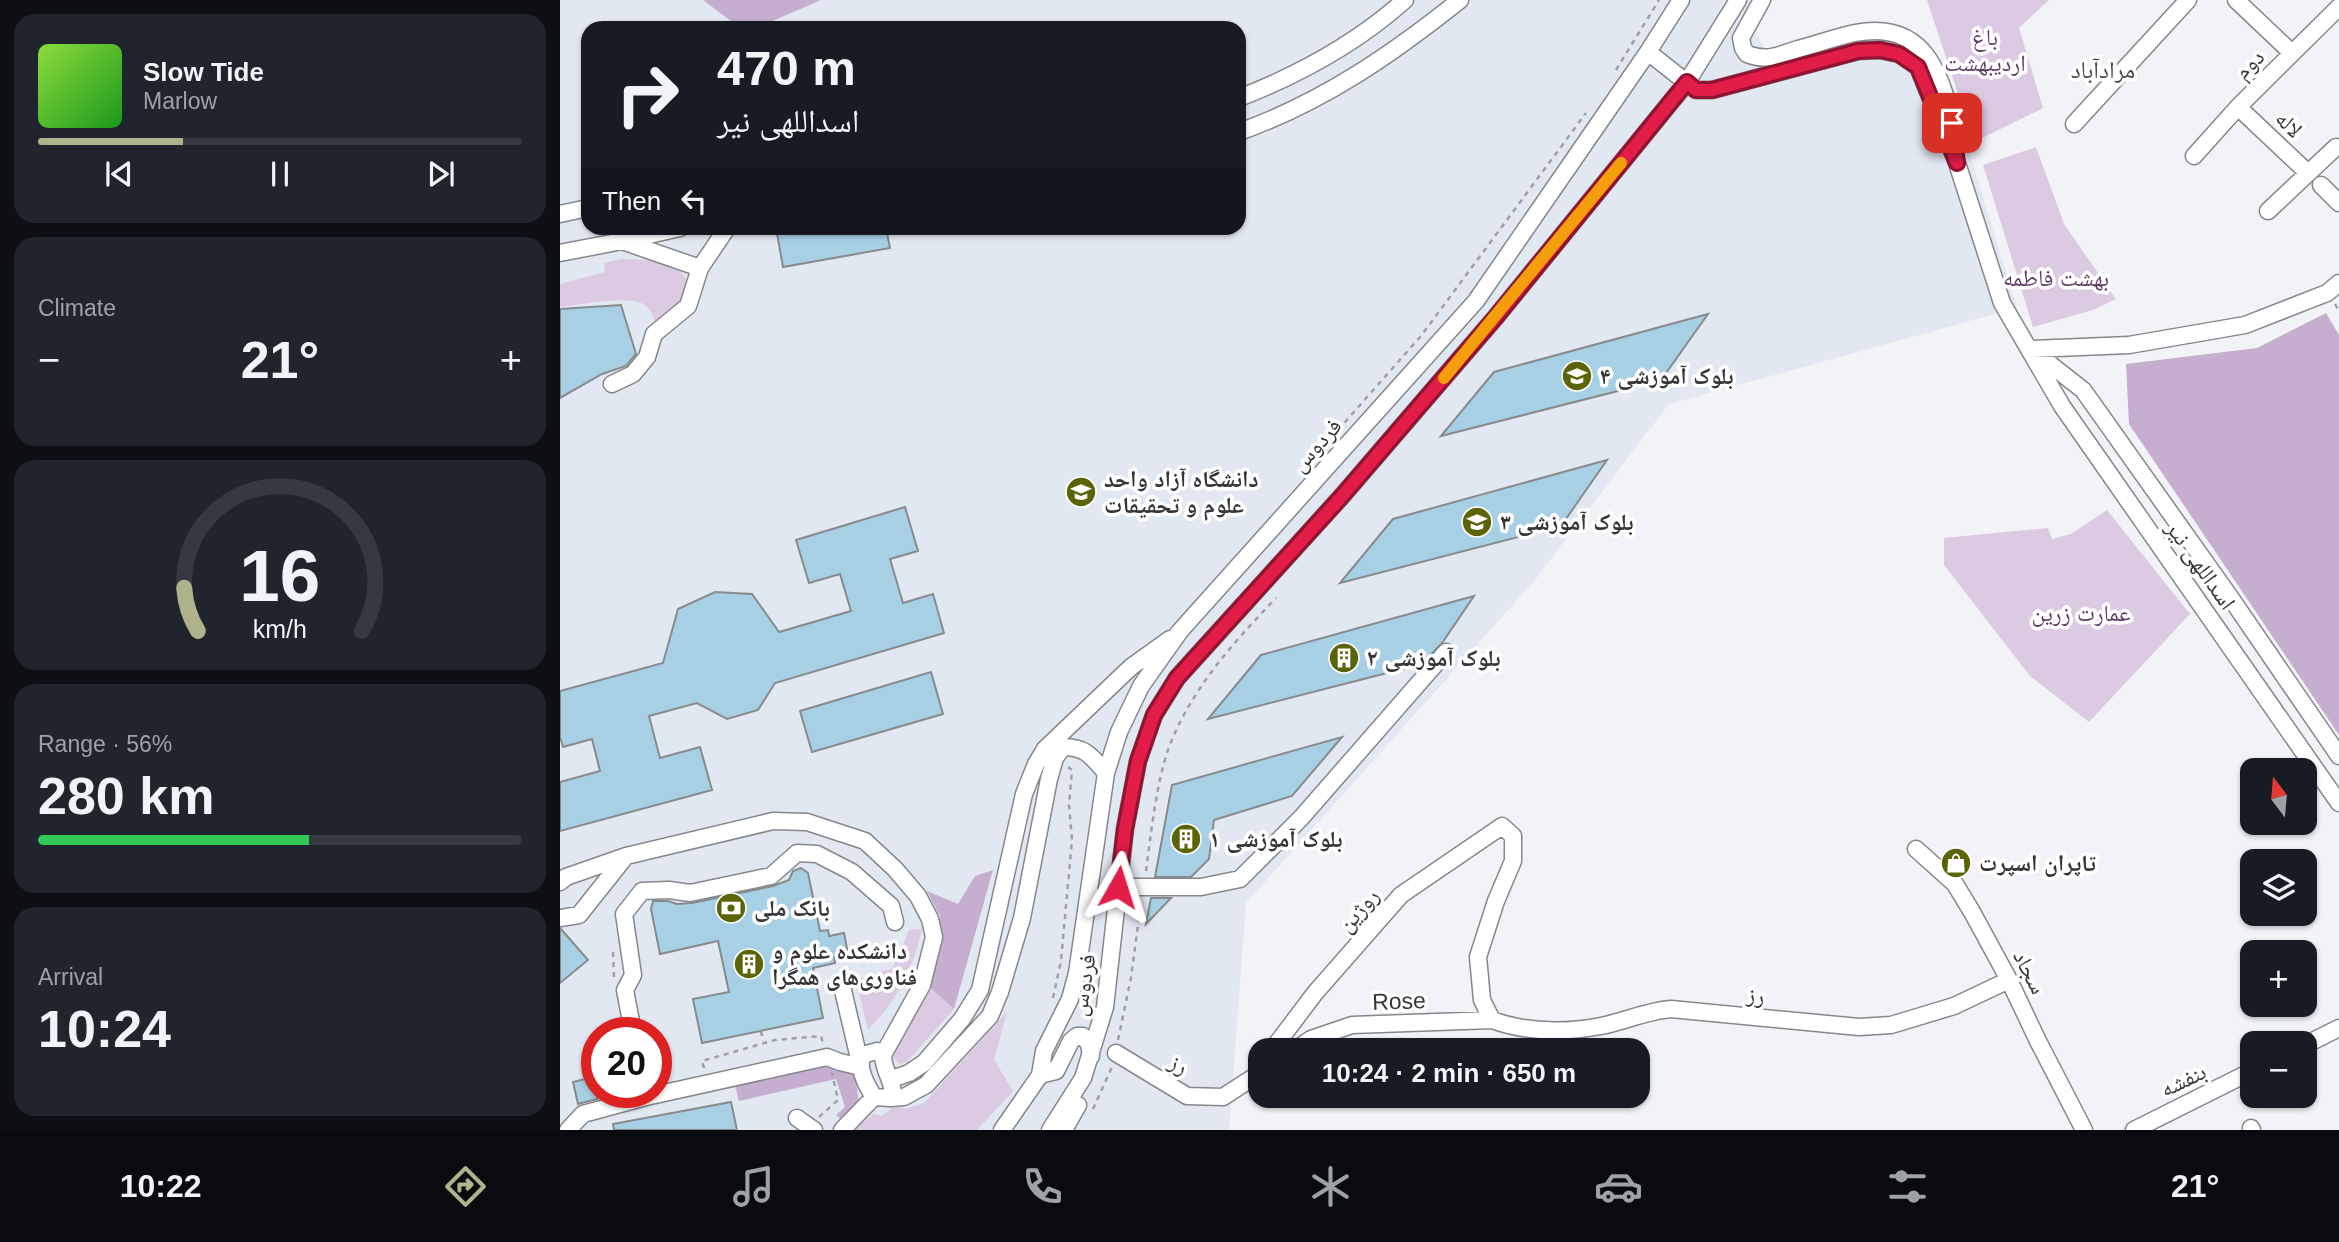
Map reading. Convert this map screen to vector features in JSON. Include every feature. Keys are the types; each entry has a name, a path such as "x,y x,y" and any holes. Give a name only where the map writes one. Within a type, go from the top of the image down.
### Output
{"street":[{"path":"1246,95 1320,60 1385,18 1405,0"},
{"path":"1246,129 1272,120 1343,85 1404,45 1460,0"},
{"name":"فردوس","path":"1040,1075 1044,1051 1070,999 1079,960 1105,772 1119,732 1141,686 1180,631 1476,301 1681,0"},
{"name":"فردوس","path":"1091,1057 1105,1007 1125,829 1138,761 1154,715 1177,678 1342,496 1495,318 1687,82 1738,0"},
{"name":"اسداللهی نیر","path":"1762,0 1741,38 1747,54 1758,58 1767,59 1856,33 1898,33 1919,47 1931,61 1949,105 1957,163"},
{"path":"2074,124 2188,0"},
{"path":"2236,0 2292,54"},
{"name":"دوم","path":"2194,156 2238,107 2339,7"},
{"name":"اسداللهی نیر","path":"1687,82 1696,90 1712,90 1858,51 1880,50 1899,54 1918,67 1957,163 2002,303 2062,406 2339,803"},
{"path":"1648,52 1687,82"},
{"name":"لاله","path":"2238,107 2308,173"},
{"path":"2268,211 2336,146"},
{"path":"2321,185 2339,203"},
{"path":"560,214 581,210"},
{"path":"560,253 649,235"},
{"path":"612,384 633,374 647,357 654,334 688,306 700,268 722,235"},
{"path":"622,241 700,268"},
{"path":"2031,349 2129,345 2245,326 2327,293 2339,283"},
{"name":"اسداللهی نیر","path":"2031,349 2082,390 2339,756"},
{"path":"892,1079 909,1073 924,1063 962,1019 979,990 1024,794 1045,749 1131,667 1180,631"},
{"path":"1118,887 1201,887 1240,879 1301,818 1446,652"},
{"path":"841,982 869,1090 882,1098 904,1097 926,1085 990,1016 1000,992 1022,918 1055,758 1063,747 1079,747 1105,772"},
{"path":"560,882 566,877 626,856 773,821 807,822 865,841 895,869 918,897 930,919 934,937 922,985 883,1055 883,1066 892,1079 893,1094 882,1098 842,1130"},
{"name":"روژین","path":"1281,1038 1315,993 1401,895 1502,826 1513,836 1513,861 1496,901 1478,957 1482,1000 1492,1020"},
{"name":"سجاد","path":"1916,849 1955,884 2010,980 2084,1130"},
{"path":"630,1017 625,990 633,975 624,914 642,891 669,890 690,893 771,876 797,853 817,854 852,872 891,906 895,922"},
{"path":"560,918 579,915 626,856"},
{"name":"رز","path":"1492,1020 1512,1027 1558,1032 1602,1026 1655,1010 1671,1009 1709,1011 1777,1021 1859,1027 1891,1026 1954,1006 2010,980"},
{"name":"Rose","path":"1316,1038 1352,1025 1492,1020"},
{"path":"2317,1039 2339,1028"},
{"path":"1002,1130 1040,1075 1056,1071 1071,1041 1077,1036 1083,1036 1089,1044 1095,1078 1064,1130"},
{"path":"861,1067 861,1059 866,1054 877,1051 883,1055"},
{"name":"رز","path":"1116,1053 1187,1096 1223,1097 1248,1080"},
{"path":"672,1089 827,1057 861,1067"},
{"path":"1040,1130 1091,1057"},
{"path":"1050,1130 1083,1078 1091,1057"},
{"name":"بنفشه","path":"2134,1130 2240,1077"},
{"path":"568,1130 583,1114 603,1108"}],"path":[{"path":"1090,1114 1114,1064 1131,978 1153,817 1168,750 1196,694 1230,646 1276,598"},
{"path":"1052,1001 1061,961 1072,840 1069,806 1073,775 1072,770 1066,766"},
{"path":"612,942 614,980"},
{"path":"761,1031 763,1043"},
{"path":"713,1058 763,1043 810,1037"},
{"path":"807,1125 838,1100 829,1065"}],"shaded area":[{"name":"دانشگاه آزاد واحد علوم و تحقیقات","path":"560,0 1772,0 1755,32 1767,50 1876,21 1930,42 1970,155 2017,308 1669,404 1535,580 1246,903 1229,1130 560,1130"},
{"path":"703,0 821,0 772,21 731,21"},
{"path":"2326,313 2339,335 2339,735 2129,424 2126,364 2257,348"},
{"path":"993,870 954,1009 926,984 938,946 940,916 927,891 958,904 975,876"},
{"path":"832,1063 855,1068 859,1105 843,1121 836,1115 845,1107 836,1079 739,1101 735,1085"}],"green space":[{"name":"باغ اردیبهشت","path":"1927,0 2049,0 2019,28 2043,108 1974,142"},
{"name":"بهشت فاطمه","path":"2036,147 2064,224 2116,299 2093,310 2033,327 1983,165"},
{"path":"622,259 657,262 676,269 688,284 684,299 655,322 647,307 635,301 615,300 560,307 560,284 605,272 604,263"},
{"name":"عمارت زرین","path":"2107,510 2190,614 2089,722 2030,676 1944,565 1944,538 2048,528 2052,539 2071,534"},
{"path":"922,929 902,984 888,1007 868,1030 856,980 893,968 909,930"},
{"path":"926,984 954,1009 907,1062 899,1064 892,1056"},
{"path":"1007,1012 994,1060 1013,1091 977,1130 852,1130 874,1114 882,1116 895,1105 905,1109 924,1103"}],"building":[{"path":"777,235 887,235 890,248 783,267"},
{"path":"621,305 636,354 626,366 602,374 560,398 560,309"},
{"name":"بلوک آموزشی ۴","path":"1708,314 1661,380 1441,436 1494,372"},
{"name":"بلوک آموزشی ۳","path":"1607,460 1561,526 1340,583 1393,519"},
{"path":"905,507 918,551 890,559 903,603 933,594 944,633 775,683 758,710 727,719 697,703 649,716 660,758 700,747 712,790 560,831 560,782 600,771 592,739 563,747 560,737 560,691 663,663 678,609 715,592 752,594 779,632 851,611 840,574 809,583 796,540"},
{"name":"بلوک آموزشی ۲","path":"1474,596 1442,643 1422,664 1208,719 1261,655"},
{"path":"931,672 943,714 812,752 800,711"},
{"name":"بلوک آموزشی ۱","path":"1342,737 1292,796 1214,820 1209,859 1191,877 1155,877 1172,785"},
{"name":"دانشکده علوم و فناوری‌های همگرا","path":"801,868 808,873 820,931 828,930 829,936 844,933 848,954 834,957 835,963 813,968 823,1018 702,1043 693,999 729,992 718,941 660,954 651,909 653,901 692,903 773,886 789,880 793,871"},
{"path":"1151,898 1171,898 1146,924"},
{"path":"560,928 588,960 560,983"},
{"path":"581,1080 581,1103 578,1104 573,1082"},
{"path":"731,1102 737,1130 614,1130 613,1124"}],"slow traffic":[{"path":"1444,378 1621,163"}],"place":[{"name":"بلوک آموزشی ۴","path":"1577,376"},
{"name":"دانشگاه آزاد واحد علوم و تحقیقات","path":"1081,492"},
{"name":"بلوک آموزشی ۳","path":"1477,522"},
{"name":"بلوک آموزشی ۲","path":"1344,658"},
{"name":"بلوک آموزشی ۱","path":"1186,839"},
{"name":"تاپران اسپرت","path":"1956,863"},
{"name":"بانک ملی","path":"731,908"},
{"name":"دانشکده علوم و فناوری‌های همگرا","path":"749,964"}],"district":[{"name":"مرادآباد","path":"2103,70"}],"route":[{"path":"1118,887 1125,829 1138,761 1154,715 1177,678 1342,496 1495,318 1687,82 1696,90 1712,90 1858,51 1880,50 1899,54 1918,67 1957,163 1952,123"}]}
